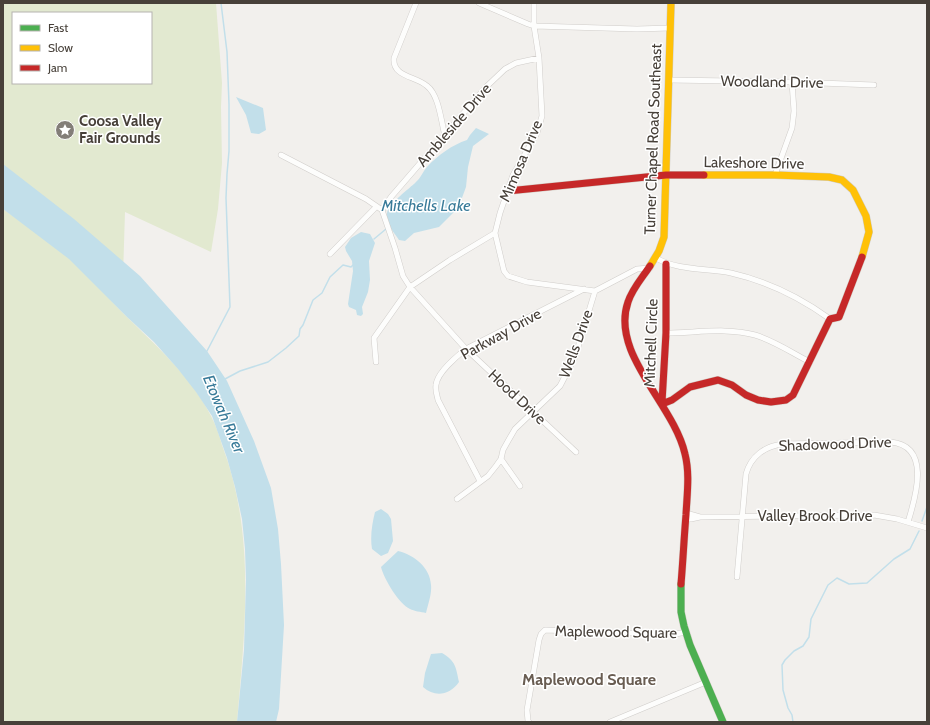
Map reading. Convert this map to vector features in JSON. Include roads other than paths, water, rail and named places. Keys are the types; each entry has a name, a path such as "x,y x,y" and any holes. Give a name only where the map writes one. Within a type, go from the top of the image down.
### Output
{"street":[{"path":"416,3 394,58 394,64 399,72 428,86 435,96 445,136"},
{"path":"479,3 534,26 670,28"},
{"name":"Mimosa Drive","path":"534,3 534,26 542,116 539,129 513,175 500,212 495,233 504,271 508,276 527,282 595,291"},
{"name":"Turner Chapel Road Southeast","path":"671,3 664,237 656,258 635,286 628,299 624,315 624,333 626,343 632,355 675,426 685,452 688,474 680,596 681,612 686,632 723,722"},
{"name":"Ambleside Drive","path":"382,210 391,197 486,87 505,69 516,63 538,58"},
{"name":"Woodland Drive","path":"669,80 874,85"},
{"path":"775,175 792,128 794,111 792,82"},
{"path":"281,155 366,199 382,210 396,248 403,276 410,287"},
{"name":"Lakeshore Drive","path":"507,191 666,175 775,175 829,177 842,180 853,190 866,216 869,232 864,252 839,317 830,319"},
{"path":"330,254 376,207"},
{"path":"376,362 374,338 410,287 450,260 495,233"},
{"path":"656,258 666,264 730,273 752,279 796,298 817,309 830,319"},
{"name":"Mitchell Circle","path":"666,264 666,333 662,404 672,400 690,388 718,380 732,385 746,396 758,400 772,402 786,400 793,395 830,319"},
{"path":"595,291 637,269 650,268"},
{"name":"Hood Drive","path":"410,287 466,349 576,452"},
{"name":"Parkway Drive","path":"480,481 438,400 435,391 439,377 466,349 585,289"},
{"name":"Wells Drive","path":"457,499 488,476 501,459 503,450 515,429 560,386 568,372 581,339 595,291"},
{"path":"666,333 723,331 755,335 789,350 810,362"},
{"name":"Shadowood Drive","path":"742,516 746,474 753,459 766,448 783,444 891,442 911,447 921,461 922,471 908,522"},
{"path":"501,459 520,486"},
{"name":"Valley Brook Drive","path":"686,516 874,515 886,516 927,528"},
{"path":"737,577 742,516"},
{"name":"Maplewood Square","path":"529,722 527,710 539,640 541,634 545,630 676,634 686,632"},
{"path":"610,722 706,682"}],"water":[{"path":"236,97 263,108 266,130 259,134 251,133 246,115"},
{"name":"Mitchells Lake","path":"476,128 489,134 473,146 468,167 466,187 459,206 439,227 414,233 405,241 399,240 387,220 387,213 391,205 418,180 436,158 461,142 467,140"},
{"name":"Etowah River","path":"3,164 74,219 140,276 207,351 227,381 254,441 271,488 278,529 284,625 279,709 276,722 237,722 244,650 246,580 245,549 242,519 235,487 227,458 212,416 178,369 154,342 69,259 3,209"},
{"path":"361,232 370,234 375,243 369,261 370,280 368,292 362,307 363,314 361,316 357,315 356,310 349,307 348,304 353,271 352,261 345,247 351,238"},
{"path":"381,509 388,514 391,519 393,541 388,553 381,556 372,549 371,540 375,512"},
{"path":"398,551 410,555 424,567 428,573 431,588 426,613 410,609 401,602 392,591 385,578 381,567"},
{"path":"442,653 453,662 459,682 451,690 442,694 437,694 432,693 423,687 425,673 431,654"}],"waterway":[{"path":"207,351 230,307 226,198 229,151 229,104 227,52 221,3"},
{"path":"374,239 386,229"},
{"name":"Etowah River","path":"225,379 240,371 268,362 286,348 299,336 300,329 313,300 322,293 330,277 343,265 351,267 353,265"},
{"path":"922,521 927,507"},
{"path":"793,722 783,690 782,665 794,651 803,646 809,637 811,619 828,585 837,578 849,584 867,583 894,559 910,549 919,531"}],"place":[{"name":"Coosa Valley Fair Grounds","path":"65,130"}],"district":[{"name":"Maplewood Square","path":"589,679"}]}
